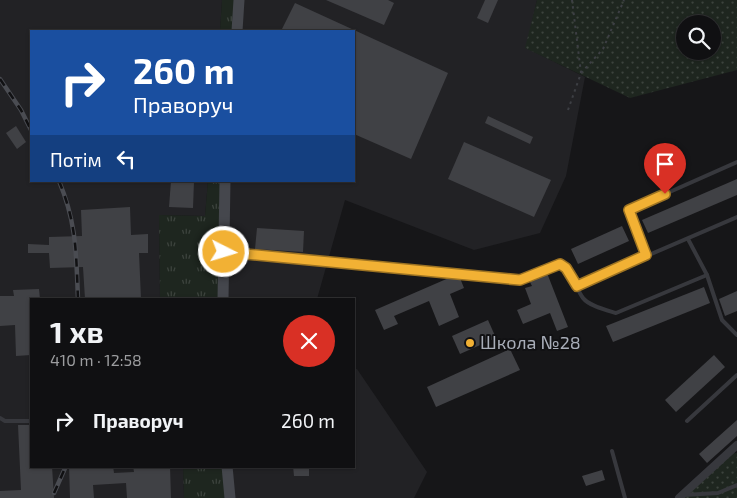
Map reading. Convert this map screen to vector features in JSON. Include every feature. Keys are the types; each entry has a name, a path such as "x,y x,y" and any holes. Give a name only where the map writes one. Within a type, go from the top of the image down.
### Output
{"street":[{"path":"237,30 239,0"},
{"path":"223,298 225,182"},
{"path":"681,496 737,445"},
{"path":"228,468 230,498"}],"lane":[{"path":"646,255 629,210 737,162"},
{"path":"577,286 737,217"},
{"path":"688,239 707,275 722,320 737,335"},
{"path":"224,252 520,280 560,264 566,268 584,299 603,310 616,313 707,275"},
{"path":"687,421 737,375"},
{"path":"0,418 5,421 30,421"},
{"path":"612,451 625,498"},
{"path":"681,496 718,493 737,485"}],"path":[{"path":"572,0 581,73"},
{"path":"568,110 581,73 603,49 624,0"}],"shaded area":[{"path":"0,0 222,0 220,30 30,30 30,182 208,182 205,216 159,215 160,298 30,298 30,468 183,468 184,498 0,498"},
{"path":"239,0 537,0 526,48 585,77 566,176 540,233 474,250 345,200 317,298 223,298 225,182 355,182 355,30 237,30"},
{"path":"355,369 357,369 427,472 414,498 230,498 227,468 355,468"}],"green space":[{"path":"222,0 239,0 237,30 220,30"},
{"path":"537,0 737,0 737,70 630,98 525,48"},
{"path":"208,182 225,182 223,298 160,298 159,215 205,216"},
{"path":"737,453 737,498 682,498 727,454"},
{"path":"183,468 227,468 230,498 184,498"}],"building":[{"path":"326,0 388,0 394,3 384,25"},
{"path":"485,0 498,0 488,23 477,18"},
{"path":"295,3 354,30 282,30"},
{"path":"355,30 448,73 411,159 355,134"},
{"path":"488,116 533,137 530,144 485,123"},
{"path":"16,126 26,142 17,149 6,133"},
{"path":"464,142 551,180 534,217 448,179"},
{"path":"737,179 737,195 648,233 642,220"},
{"path":"171,182 194,182 193,208 169,207"},
{"path":"130,207 131,235 148,234 148,253 139,253 141,298 85,298 83,267 50,268 49,253 28,253 28,244 49,245 49,237 82,236 81,210"},
{"path":"622,226 629,241 578,264 571,249"},
{"path":"257,228 304,231 303,252 255,249"},
{"path":"547,273 568,327 557,331 550,313 523,324 517,310 531,304 525,288 532,286 529,280"},
{"path":"451,277 460,278 464,288 450,294 459,317 439,326 429,301 394,316 398,324 384,330 375,310"},
{"path":"704,287 710,303 613,342 606,326"},
{"path":"39,289 40,298 30,298 30,355 16,356 15,325 0,326 0,296 14,296 13,290"},
{"path":"737,291 737,311 725,316 719,299"},
{"path":"488,320 496,338 460,354 452,336"},
{"path":"510,349 520,370 436,407 427,387"},
{"path":"714,355 725,367 676,412 665,400"},
{"path":"737,420 737,436 707,463 699,454"},
{"path":"18,425 30,425 30,468 52,468 54,498 0,498 0,491 21,490"},
{"path":"69,468 113,468 114,473 134,472 133,468 170,468 171,498 127,498 126,483 93,485 94,498 70,498"},
{"path":"293,468 309,468 309,476 294,476"},
{"path":"602,470 605,480 586,486 582,476"}],"railway":[{"path":"0,79 21,110 30,128"},
{"path":"59,182 72,225 76,253 78,298"},
{"path":"54,493 65,468"}],"place":[{"name":"Школа №28","path":"470,343"}],"route":[{"path":"224,252 520,280 560,264 566,268 577,286 646,255 629,210 665,194"}]}
